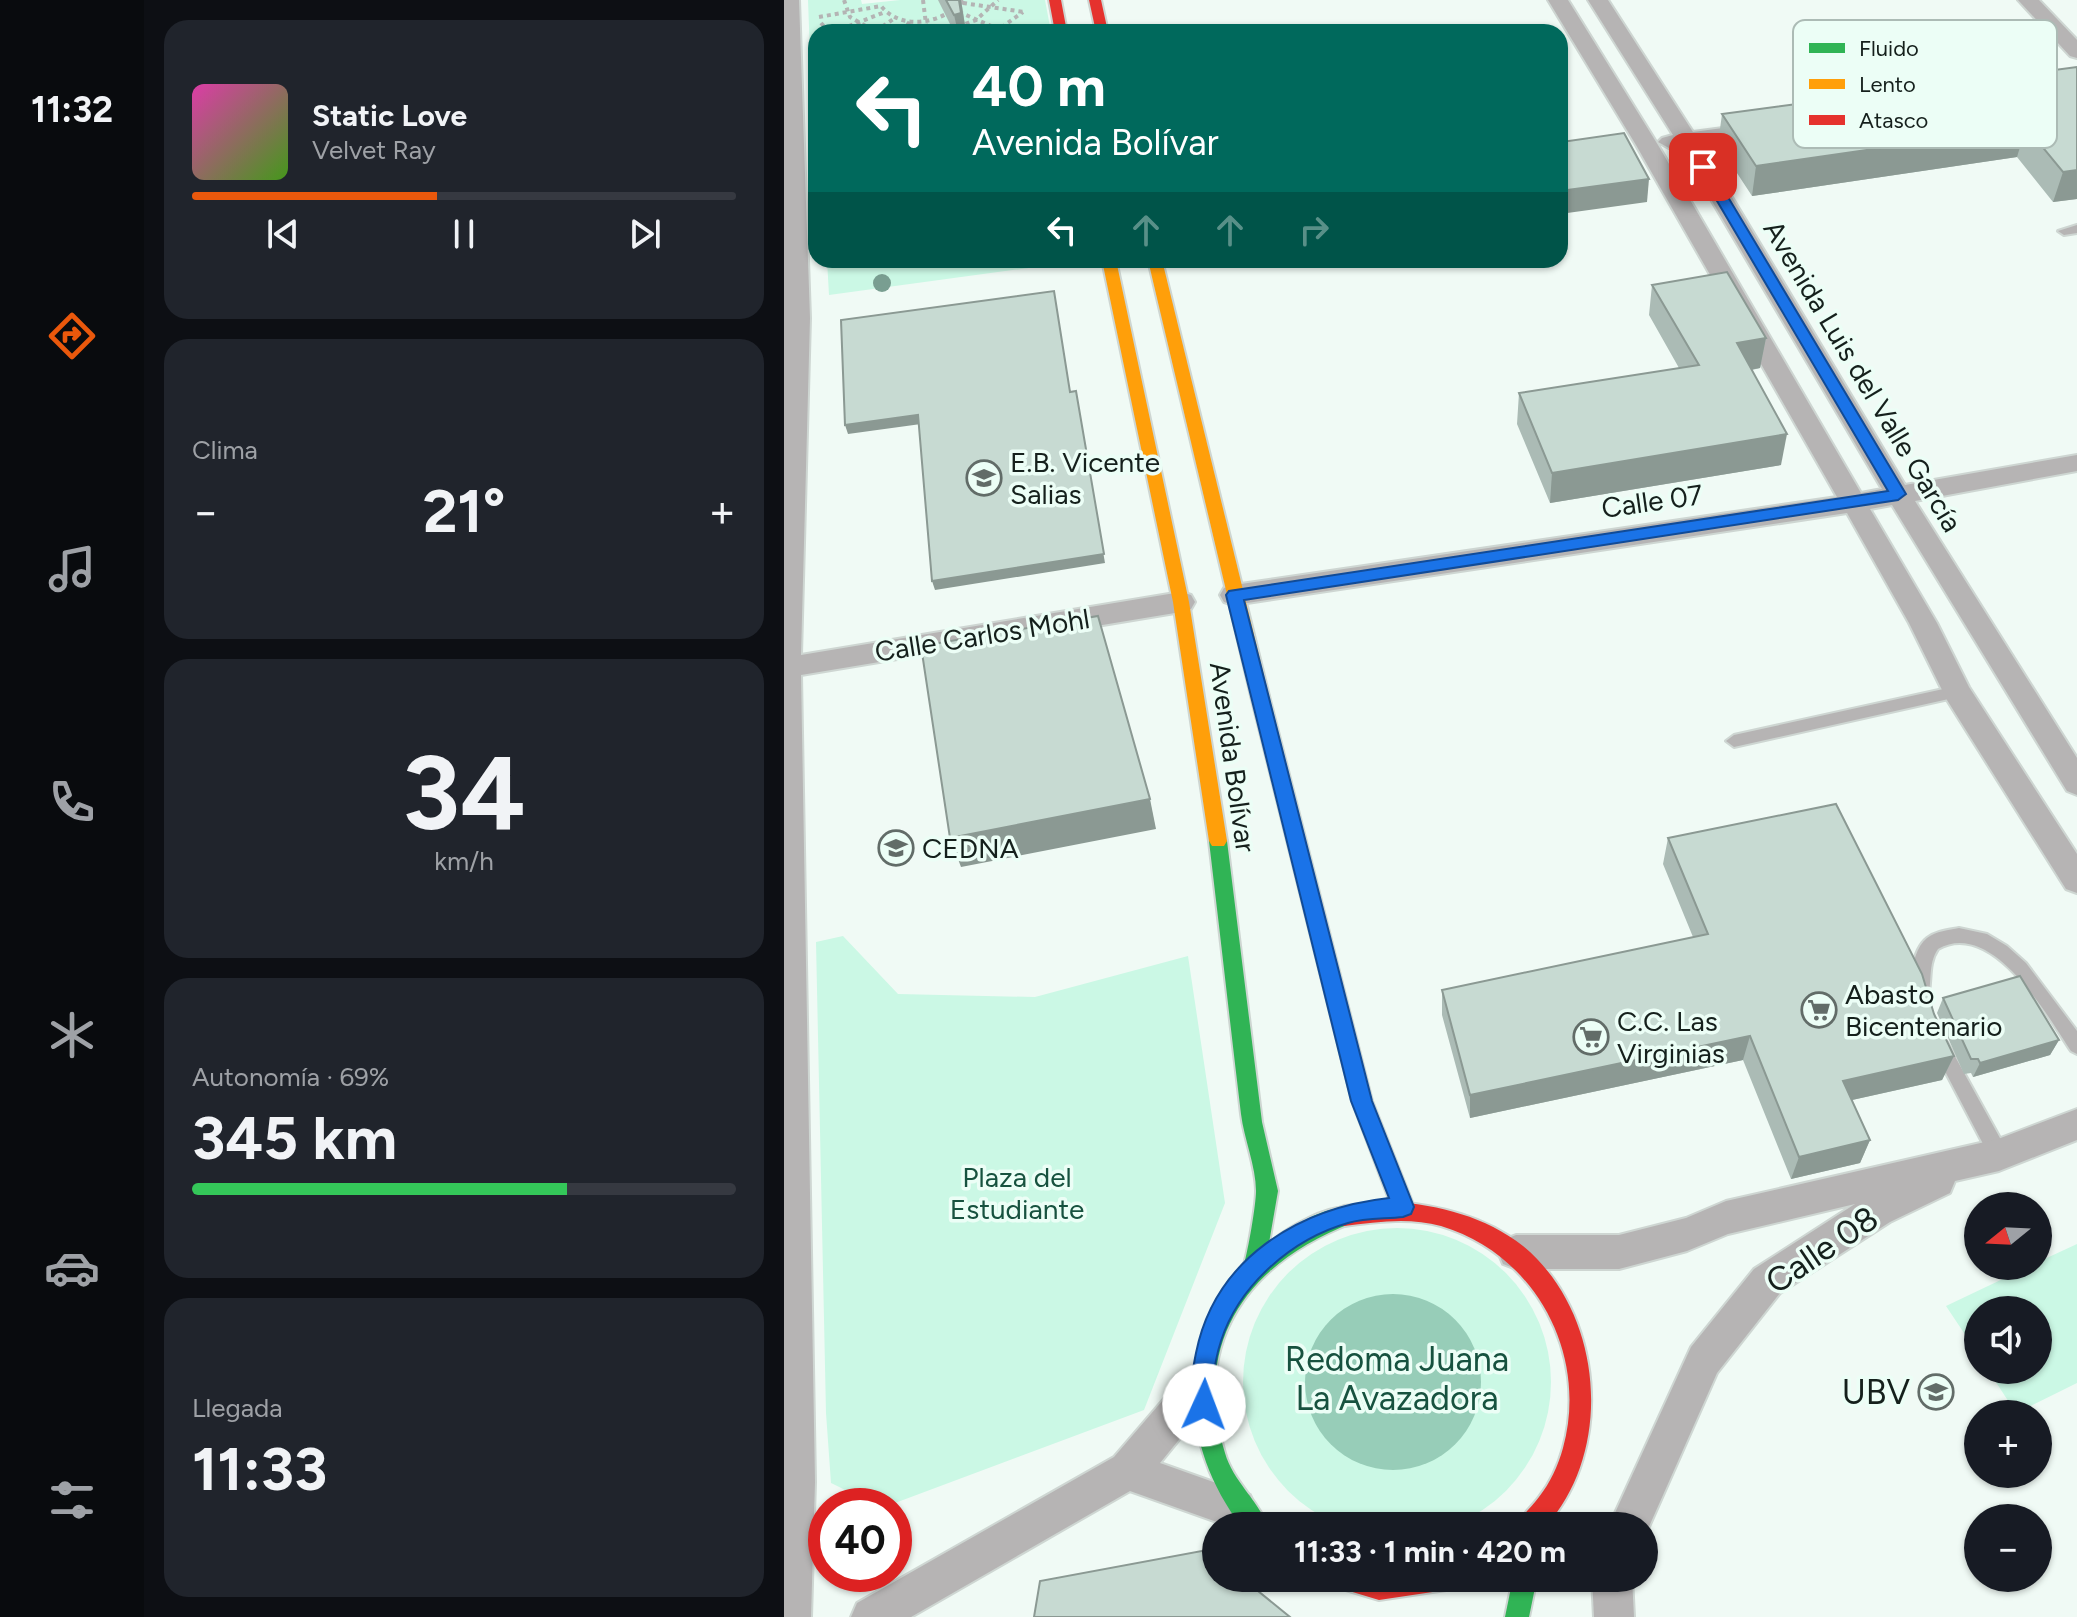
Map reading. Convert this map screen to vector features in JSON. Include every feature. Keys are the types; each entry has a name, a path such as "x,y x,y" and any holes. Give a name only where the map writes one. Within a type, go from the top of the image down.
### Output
{"street":[{"path":"1095,0 1100,24"},
{"path":"1558,0 1635,147 1854,503 1923,623 1957,692 2077,880"},
{"name":"Avenida Luis del Valle García","path":"1598,0 1687,140 1898,494 2077,783"},
{"path":"2028,0 2047,20"},
{"path":"790,11 788,81 798,318 786,668 795,1482 791,1617"},
{"path":"2057,31 2077,52"},
{"path":"1635,147 1779,127"},
{"name":"Avenida Bolívar","path":"1111,268 1181,602 1213,799 1252,1122 1267,1191 1254,1267"},
{"name":"Avenida Bolívar","path":"1157,268 1234,595 1362,1101 1403,1207"},
{"name":"Calle 07","path":"1234,595 1854,503 2077,463"},
{"name":"Calle Carlos Mohl","path":"786,668 1181,602"},
{"path":"1516,1252 1619,1252 1687,1234 1726,1218 1999,1155 2077,1124"},
{"name":"Calle 08","path":"1635,1512 1704,1360 1767,1281 1877,1210 1999,1155"},
{"path":"1243,1512 1208,1449 1202,1384 1210,1341 1228,1301 1254,1267 1298,1232 1349,1212 1403,1207 1463,1220 1516,1252 1553,1295 1576,1348 1582,1407 1569,1467 1541,1512"},
{"path":"871,1617 1128,1471 1202,1384"},
{"path":"1128,1471 1233,1512"},
{"path":"1517,1617 1522,1592"},
{"path":"1613,1592 1614,1617"}],"lane":[{"path":"1734,741 1957,692"},
{"path":"1925,1006 1920,992 1925,954 1934,941 1957,934 1990,943 2035,982 2077,1046"},
{"path":"1935,1032 1999,1155"}],"path":[{"path":"844,0 846,12 856,23 885,12"},
{"path":"923,0 926,24"},
{"path":"969,24 998,0"},
{"path":"790,11 846,12 881,6 895,18 910,21 944,16 964,2 1023,12 1056,6"},
{"path":"1008,24 1028,7"},
{"path":"955,10 985,24"},
{"path":"944,16 951,24"},
{"path":"886,24 895,18"}],"green space":[{"path":"808,0 861,0 862,4 900,0 1045,0 1050,24 809,24"},
{"path":"827,268 1028,268 829,295"},
{"name":"Plaza del Estudiante","path":"843,936 898,994 1035,997 1188,956 1225,1203 1144,1410 912,1497 912,1488 841,1488 831,1483 826,1413 816,942"},
{"name":"Redoma Juana La Avazadora","path":"1382,1229 1412,1229 1442,1235 1469,1246 1495,1263 1516,1284 1533,1310 1544,1337 1550,1367 1548,1412 1533,1454 1506,1491 1479,1512 1315,1512 1288,1491 1269,1467 1250,1427 1244,1397 1244,1367 1250,1337 1261,1310 1278,1284 1299,1263 1325,1246 1352,1235"},
{"path":"2077,1244 2077,1383 2042,1400 2008,1400 1997,1384 2052,1384 2052,1296 1967,1296 2001,1280 2052,1280 2052,1256"},
{"path":"1964,1297 1964,1333 1946,1306"}],"shaded area":[{"path":"1393,1294 1427,1301 1455,1320 1474,1348 1481,1382 1474,1416 1455,1444 1427,1463 1393,1470 1359,1463 1331,1444 1312,1416 1305,1382 1312,1348 1331,1320 1359,1301"}],"building":[{"path":"946,0 959,0 961,13 954,15"},
{"path":"2077,67 2077,170 2063,172 2043,148 2057,148 2057,70"},
{"path":"1793,105 1793,148 1881,148 1756,166 1722,114"},
{"path":"1624,133 1649,179 1568,190 1568,141"},
{"path":"1727,272 1766,338 1737,343 1787,434 1552,473 1519,393 1699,365 1652,285"},
{"path":"1054,291 1070,392 1076,391 1104,554 932,581 918,415 845,425 841,320"},
{"path":"1098,616 1150,799 950,838 921,646"},
{"path":"1836,804 1922,974 1934,1014 1954,1056 1843,1081 1870,1140 1799,1157 1750,1036 1470,1095 1442,990 1708,934 1668,838"},
{"path":"2020,976 2059,1040 1980,1063 1978,1059 1971,1059 1943,998"},
{"path":"1202,1551 1202,1592 1259,1592 1290,1617 1034,1617 1040,1581"}],"traffic: fast":[{"path":"1260,696 1362,1101 1403,1207"},
{"path":"1218,841 1252,1122 1267,1191 1254,1267"},
{"path":"1245,1512 1231,1493 1214,1456 1205,1418 1204,1379 1212,1340 1227,1304 1251,1272 1297,1236 1344,1216"},
{"path":"1517,1617 1522,1592"}],"traffic: slow":[{"path":"1111,268 1181,602 1218,841"},
{"path":"1157,268 1260,696"}],"traffic: jam":[{"path":"1055,0 1060,24"},
{"path":"1095,0 1100,24"},
{"path":"1344,1216 1393,1210 1438,1216 1480,1230 1516,1254 1545,1286 1566,1324 1578,1368 1580,1418 1565,1477 1543,1512"}],"place":[{"name":"E.B. Vicente Salias","path":"984,478"},
{"name":"CEDNA","path":"896,848"},
{"name":"Abasto Bicentenario","path":"1819,1010"},
{"name":"C.C. Las Virginias","path":"1591,1037"},
{"name":"UBV","path":"1936,1392"}],"route":[{"path":"1204,1405 1202,1384 1210,1341 1228,1301 1254,1267 1298,1232 1349,1212 1403,1207 1362,1101 1234,595 1898,494 1703,167"}]}
